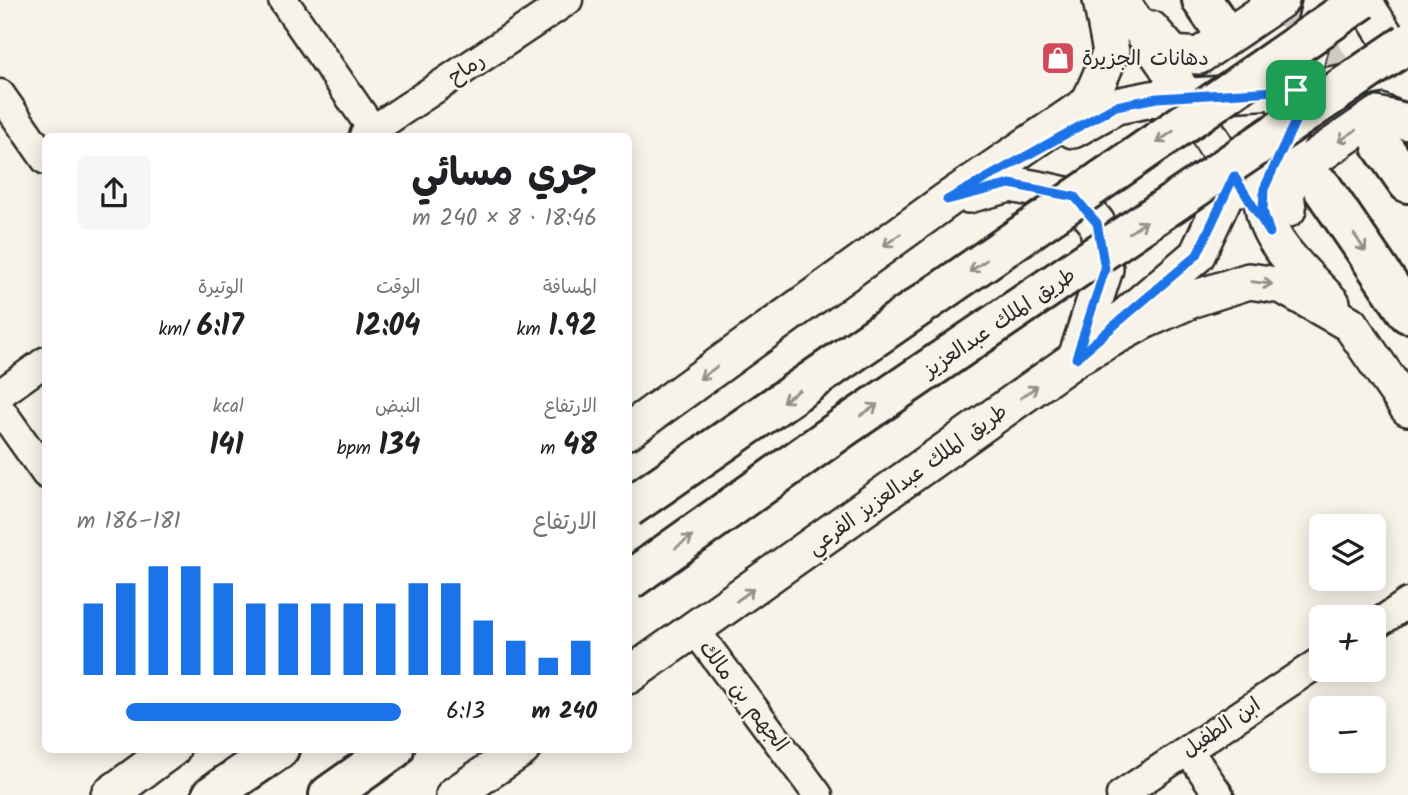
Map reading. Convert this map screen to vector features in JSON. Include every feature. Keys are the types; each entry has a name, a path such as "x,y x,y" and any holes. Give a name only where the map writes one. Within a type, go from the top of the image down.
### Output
{"main road":[{"path":"632,505 1363,0"},
{"name":"طريق الملك عبدالعزيز","path":"632,578 844,427 1406,60"},
{"path":"1395,134 1408,183"},
{"path":"1322,187 1408,313"},
{"path":"212,795 273,753"},
{"path":"329,795 388,753"}],"street":[{"path":"283,0 370,133"},
{"name":"رماح","path":"374,133 568,0"},
{"path":"632,428 947,200 1089,103 1111,52 1101,0"},
{"path":"1120,0 1165,64 1270,233 1350,324"},
{"path":"1126,0 1173,54 1199,56 1282,0"},
{"path":"1076,358 1197,255 1234,176 1307,82 1321,0"},
{"path":"1270,233 1263,211 1264,189 1343,0"},
{"path":"947,200 1116,106 1307,82 1406,60 1363,0"},
{"path":"1165,64 1216,76 1307,82"},
{"path":"0,94 42,154"},
{"path":"1395,134 1377,115 1291,174 1286,194 1288,217 1350,324 1408,408"},
{"path":"947,200 1010,184 1075,197 1097,223 1105,269 1076,358"},
{"name":"طريق الملك عبدالعزيز الفرعي","path":"632,673 1076,358 1144,321 1196,298 1249,281 1283,286 1350,324"},
{"path":"0,394 42,364"},
{"path":"0,409 42,468"},
{"path":"1386,618 1408,603"},
{"name":"الجهم بن مالك","path":"695,630 818,795"},
{"name":"ابن الطفيل","path":"1121,795 1309,669"},
{"path":"1188,750 1219,795"},
{"path":"109,795 167,753"},
{"path":"454,795 516,753"}],"tunnel":[{"path":"1287,0 1382,146"},
{"path":"1217,22 1270,106"}],"place":[{"name":"دهانات الجزيرة","path":"1058,58"}],"route":[{"path":"1310,89 1264,189 1263,211 1270,233 1234,176 1197,255 1076,358 1105,269 1097,223 1075,197 1010,184 947,200 1116,106 1157,98 1296,90 1310,89"}]}
